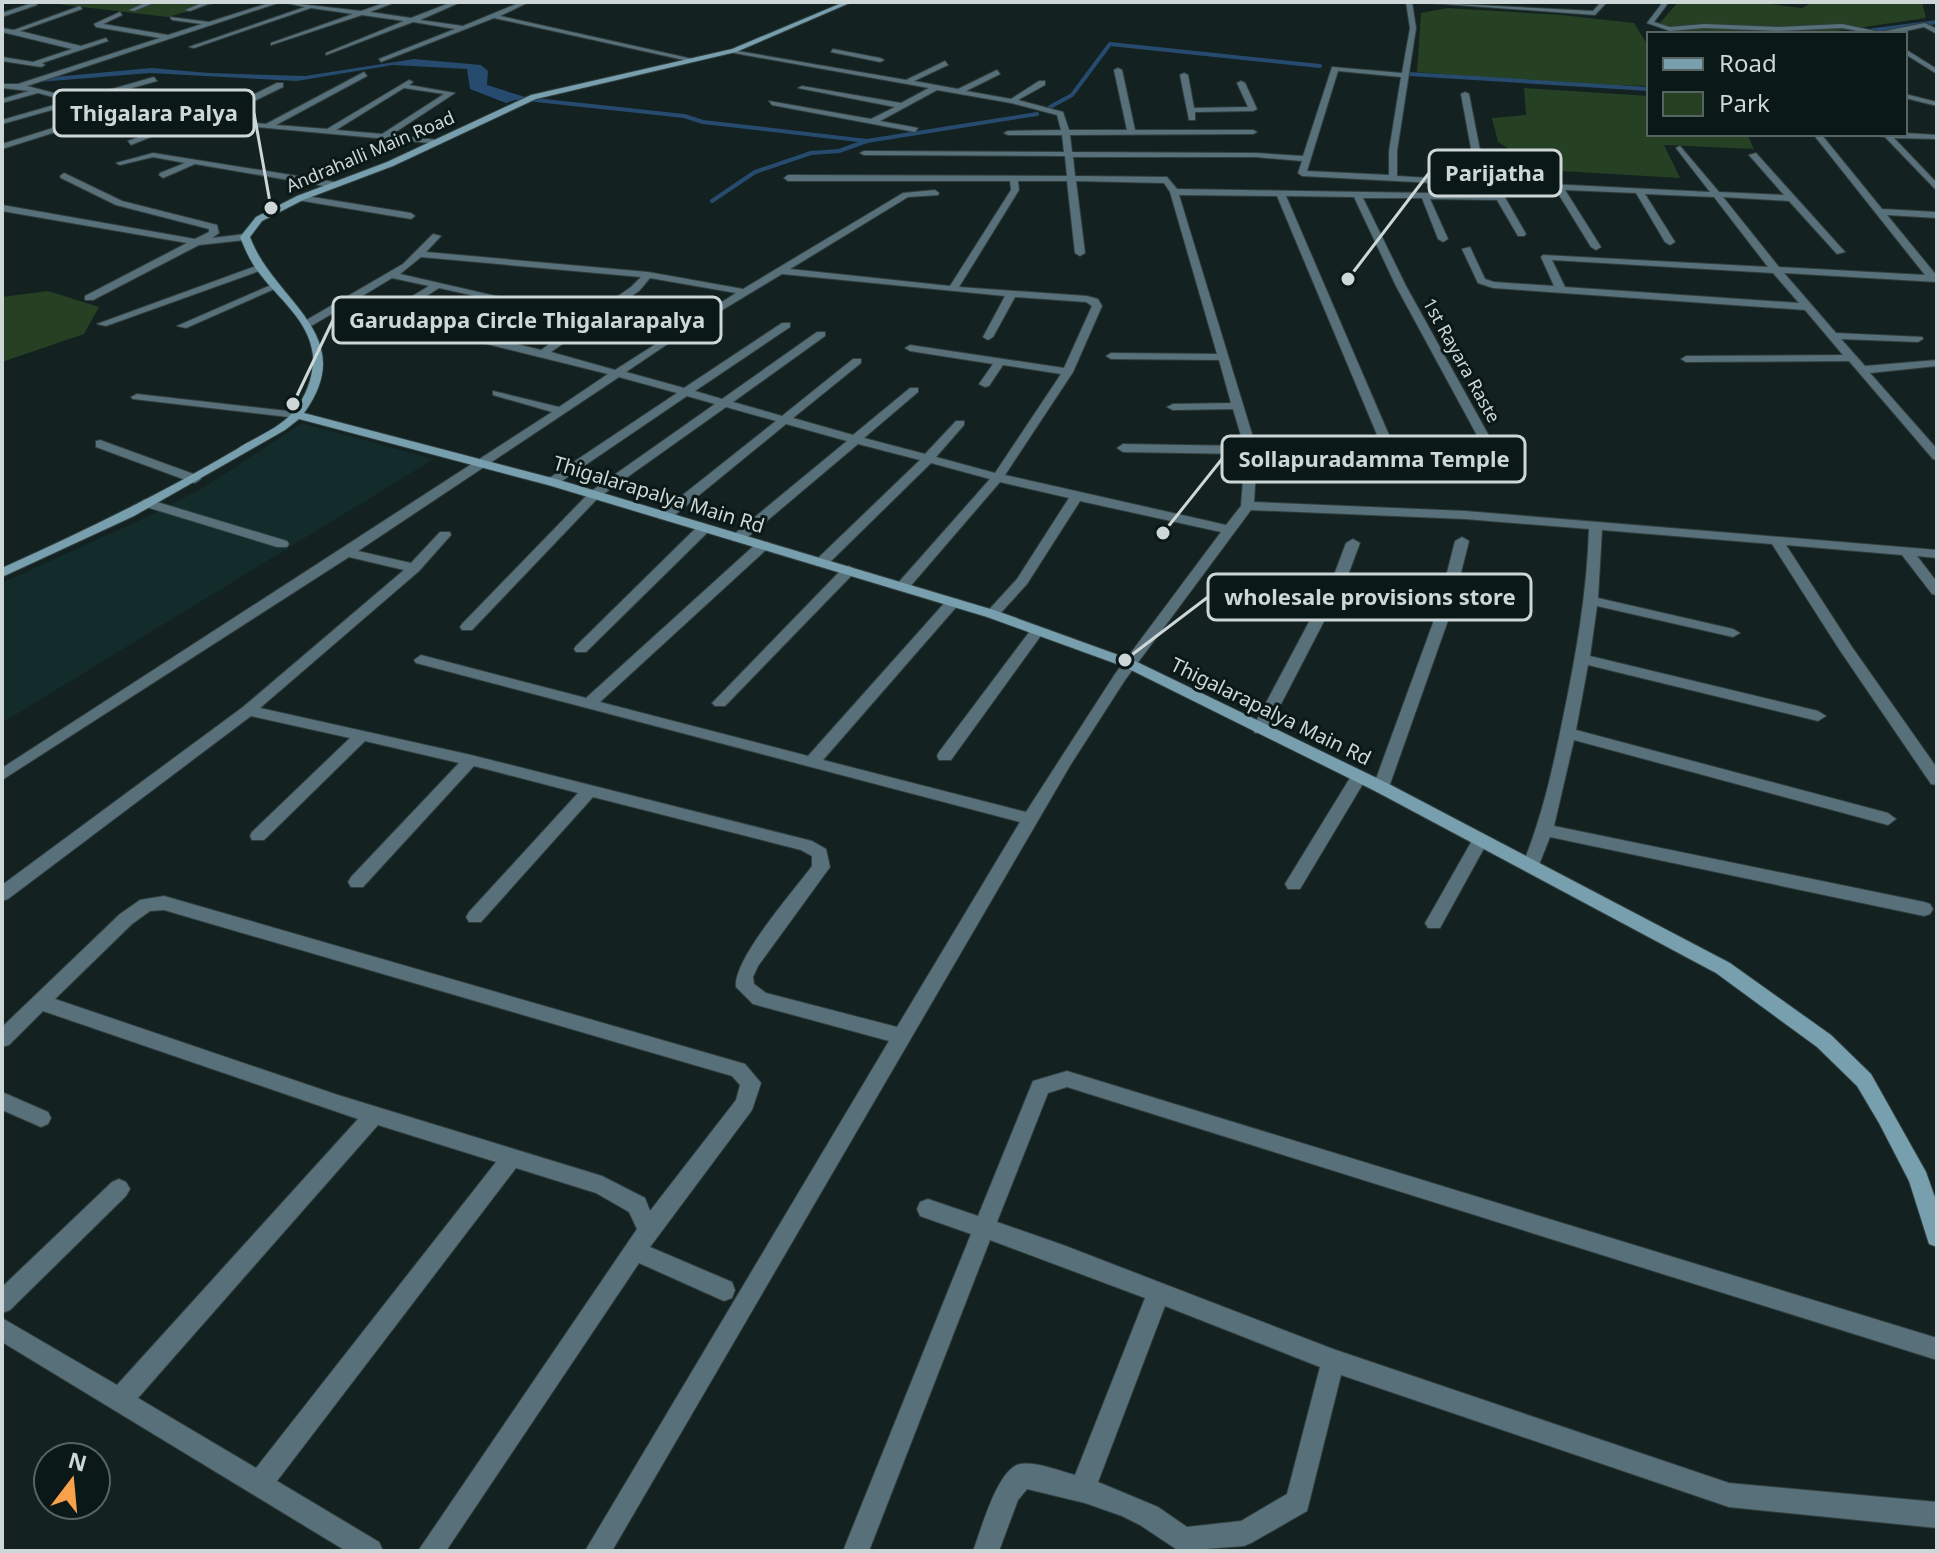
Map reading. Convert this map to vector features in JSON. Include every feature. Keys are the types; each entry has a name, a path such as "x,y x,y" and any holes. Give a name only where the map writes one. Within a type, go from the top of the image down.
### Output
{"main road":[{"name":"Andrahalli Main Road","path":"245,237 259,219 300,198 438,142 515,104 734,51 849,2"},
{"path":"2,573 195,479 297,415 319,374 317,349 307,324 249,255 245,237"},
{"name":"Thigalarapalya Main Rd","path":"297,415 552,482 992,614 1130,664 1381,787 1723,968 1824,1041 1864,1080 1886,1117 1919,1179 1937,1237"}],"street":[{"path":"132,10 153,2"},
{"path":"188,10 210,2"},
{"path":"2,86 27,84 278,2"},
{"path":"285,2 465,28"},
{"path":"192,47 325,2"},
{"path":"273,44 393,2"},
{"path":"328,54 458,2"},
{"path":"381,60 526,2"},
{"path":"1393,178 1393,151 1411,33 1412,8 1409,2"},
{"path":"1419,2 1595,13 1604,2"},
{"path":"1532,9 1540,2"},
{"path":"1666,2 1650,23 1662,30 1701,26 1778,29 1822,25 1869,32"},
{"path":"2,15 35,4"},
{"path":"12,32 80,8"},
{"path":"120,14 96,25 169,37"},
{"path":"493,16 693,60"},
{"path":"172,18 211,24"},
{"path":"1925,25 1937,32"},
{"path":"1882,32 1937,25"},
{"path":"2,30 80,48"},
{"path":"33,64 106,40"},
{"path":"734,51 1012,101 1060,114 1066,133 1066,155 1072,179 1080,253"},
{"path":"833,51 884,58 853,73"},
{"path":"1907,52 1937,72"},
{"path":"2,59 70,70"},
{"path":"907,82 945,63"},
{"path":"1405,75 1335,69 1302,173 1790,198"},
{"path":"1118,70 1131,132"},
{"path":"960,91 997,72"},
{"path":"266,127 364,74"},
{"path":"1184,75 1195,132"},
{"path":"328,132 418,77"},
{"path":"2,122 154,79"},
{"path":"1012,101 1042,83"},
{"path":"1190,110 1253,109 1241,83"},
{"path":"208,121 280,85"},
{"path":"15,86 114,111 438,142"},
{"path":"383,137 451,93 402,86"},
{"path":"872,122 937,87"},
{"path":"802,88 903,106"},
{"path":"2,101 37,91"},
{"path":"1465,94 1487,184 1500,197 1521,234"},
{"path":"1907,96 1937,104"},
{"path":"772,103 915,130"},
{"path":"2,147 114,111"},
{"path":"131,143 192,120"},
{"path":"1008,133 1253,132"},
{"path":"1819,136 1935,279"},
{"path":"1888,136 1937,188"},
{"path":"1907,136 1937,137"},
{"path":"1680,148 1775,269 1937,456"},
{"path":"864,153 1256,155 1307,159"},
{"path":"120,163 147,155 335,185"},
{"path":"1753,155 1840,252"},
{"path":"163,175 196,161"},
{"path":"64,176 112,201 214,227 214,233 89,298"},
{"path":"598,1551 1029,819 1130,664 1247,506 1251,449 1174,192 1167,180 788,178"},
{"path":"953,289 1015,190 1014,178"},
{"path":"1559,187 1596,247"},
{"path":"1639,191 1670,242"},
{"path":"1174,192 1500,197"},
{"path":"2,775 483,464 617,372 745,292 906,195 935,193"},
{"path":"1280,193 1390,450"},
{"name":"1st Rayara Raste","path":"1123,448 1493,454 1401,286 1357,194"},
{"path":"1425,196 1443,239"},
{"path":"300,198 411,216"},
{"path":"2,208 197,242 245,237"},
{"path":"1879,212 1937,215"},
{"path":"307,324 392,275 421,254 436,236"},
{"path":"1467,249 1481,281 1493,285 1807,307"},
{"path":"421,254 648,275 745,292"},
{"path":"1561,290 1546,257 1935,279"},
{"path":"102,324 259,268"},
{"path":"781,271 1094,301 1097,306 1068,372 997,478 903,586"},
{"path":"392,275 552,310"},
{"path":"543,353 635,289 648,275"},
{"path":"389,315 437,285"},
{"path":"182,326 274,287"},
{"path":"988,337 1011,294"},
{"path":"342,305 727,401 997,478 1227,529"},
{"path":"552,482 684,390 786,325"},
{"path":"467,627 594,495 821,334"},
{"path":"1832,336 1918,339"},
{"path":"910,348 1068,372"},
{"path":"1111,356 1223,357"},
{"path":"1686,359 1852,358"},
{"path":"665,516 857,361"},
{"path":"985,384 1000,361"},
{"path":"1862,370 1937,363"},
{"path":"738,538 914,390"},
{"path":"497,393 561,411"},
{"path":"137,397 297,415"},
{"path":"1173,407 1238,406"},
{"path":"821,563 927,460 960,423"},
{"path":"100,444 195,479"},
{"path":"992,614 1022,581 1076,497"},
{"path":"147,503 282,544"},
{"path":"1247,506 1465,515 1937,554"},
{"path":"1531,866 1547,830 1582,659 1595,583 1596,526"},
{"path":"581,649 704,528"},
{"path":"2,894 248,710 414,568 445,535"},
{"path":"1775,539 1846,649 1937,780"},
{"path":"1381,787 1444,612 1462,541"},
{"path":"1260,729 1341,575 1353,543"},
{"path":"589,704 763,545"},
{"path":"1906,551 1937,591"},
{"path":"345,552 414,568"},
{"path":"720,703 849,570"},
{"path":"1592,601 1733,633"},
{"path":"811,763 953,602"},
{"path":"945,756 1038,630"},
{"path":"1582,659 1818,716"},
{"path":"421,660 1029,819"},
{"path":"248,710 471,760 806,845 820,853 821,867 750,963 744,977 745,987 760,999 900,1036"},
{"path":"1567,733 1888,819"},
{"path":"258,836 361,736"},
{"path":"357,882 471,760"},
{"path":"1294,884 1359,777"},
{"path":"475,917 590,790"},
{"path":"1547,830 1924,909"},
{"path":"1434,923 1480,841"},
{"path":"2,1039 126,919 146,905 164,903 738,1070 751,1083 745,1104 648,1231 431,1551"},
{"path":"40,1002 374,1115 602,1185 637,1205 648,1231"},
{"path":"856,1551 1040,1087 1067,1079 1937,1349"},
{"path":"2,1101 41,1118"},
{"path":"120,1400 374,1115"},
{"path":"260,1483 511,1159"},
{"path":"2,1302 119,1189"},
{"path":"928,1209 984,1226 1333,1361 1729,1495 1937,1515"},
{"path":"635,1251 724,1290"},
{"path":"1082,1490 1159,1292"},
{"path":"2,1329 370,1551"},
{"path":"986,1551 1008,1492 1022,1476 1058,1482 1159,1520 1182,1545 1244,1533 1298,1502 1333,1361"}],"shaded area":[{"path":"302,423 434,459 2,723 2,583 151,515 208,485"}],"green space":[{"path":"39,2 221,2 168,17"},
{"path":"1678,2 1755,2 1802,8 1813,2 1922,2 1926,18 1830,32 1674,32 1660,23"},
{"path":"1447,8 1634,23 1647,44 1647,86 1556,83 1417,72 1421,13"},
{"path":"1524,88 1647,96 1647,136 1748,136 1754,149 1664,145 1680,178 1542,170 1498,142 1492,118 1526,115"},
{"path":"48,291 99,307 84,334 2,362 2,297"}],"water":[{"path":"414,59 481,65 488,71 487,85 525,97 506,103 470,89 467,69 393,65 297,81 150,73 39,82 54,77 151,68 305,76"}],"waterway":[{"path":"1860,32 1937,22"},
{"path":"1050,107 1072,95 1110,44 1320,66"},
{"path":"1409,74 1647,89"},
{"path":"507,97 684,116 703,122 867,141"},
{"path":"867,141 1037,114"},
{"path":"712,201 755,172 811,153 839,151 867,141"}],"place":[{"name":"Thigalara Palya","path":"271,208"},
{"name":"Parijatha","path":"1348,279"},
{"name":"Garudappa Circle Thigalarapalya","path":"293,404"},
{"name":"Sollapuradamma Temple","path":"1163,533"},
{"name":"wholesale provisions store","path":"1125,660"}]}
